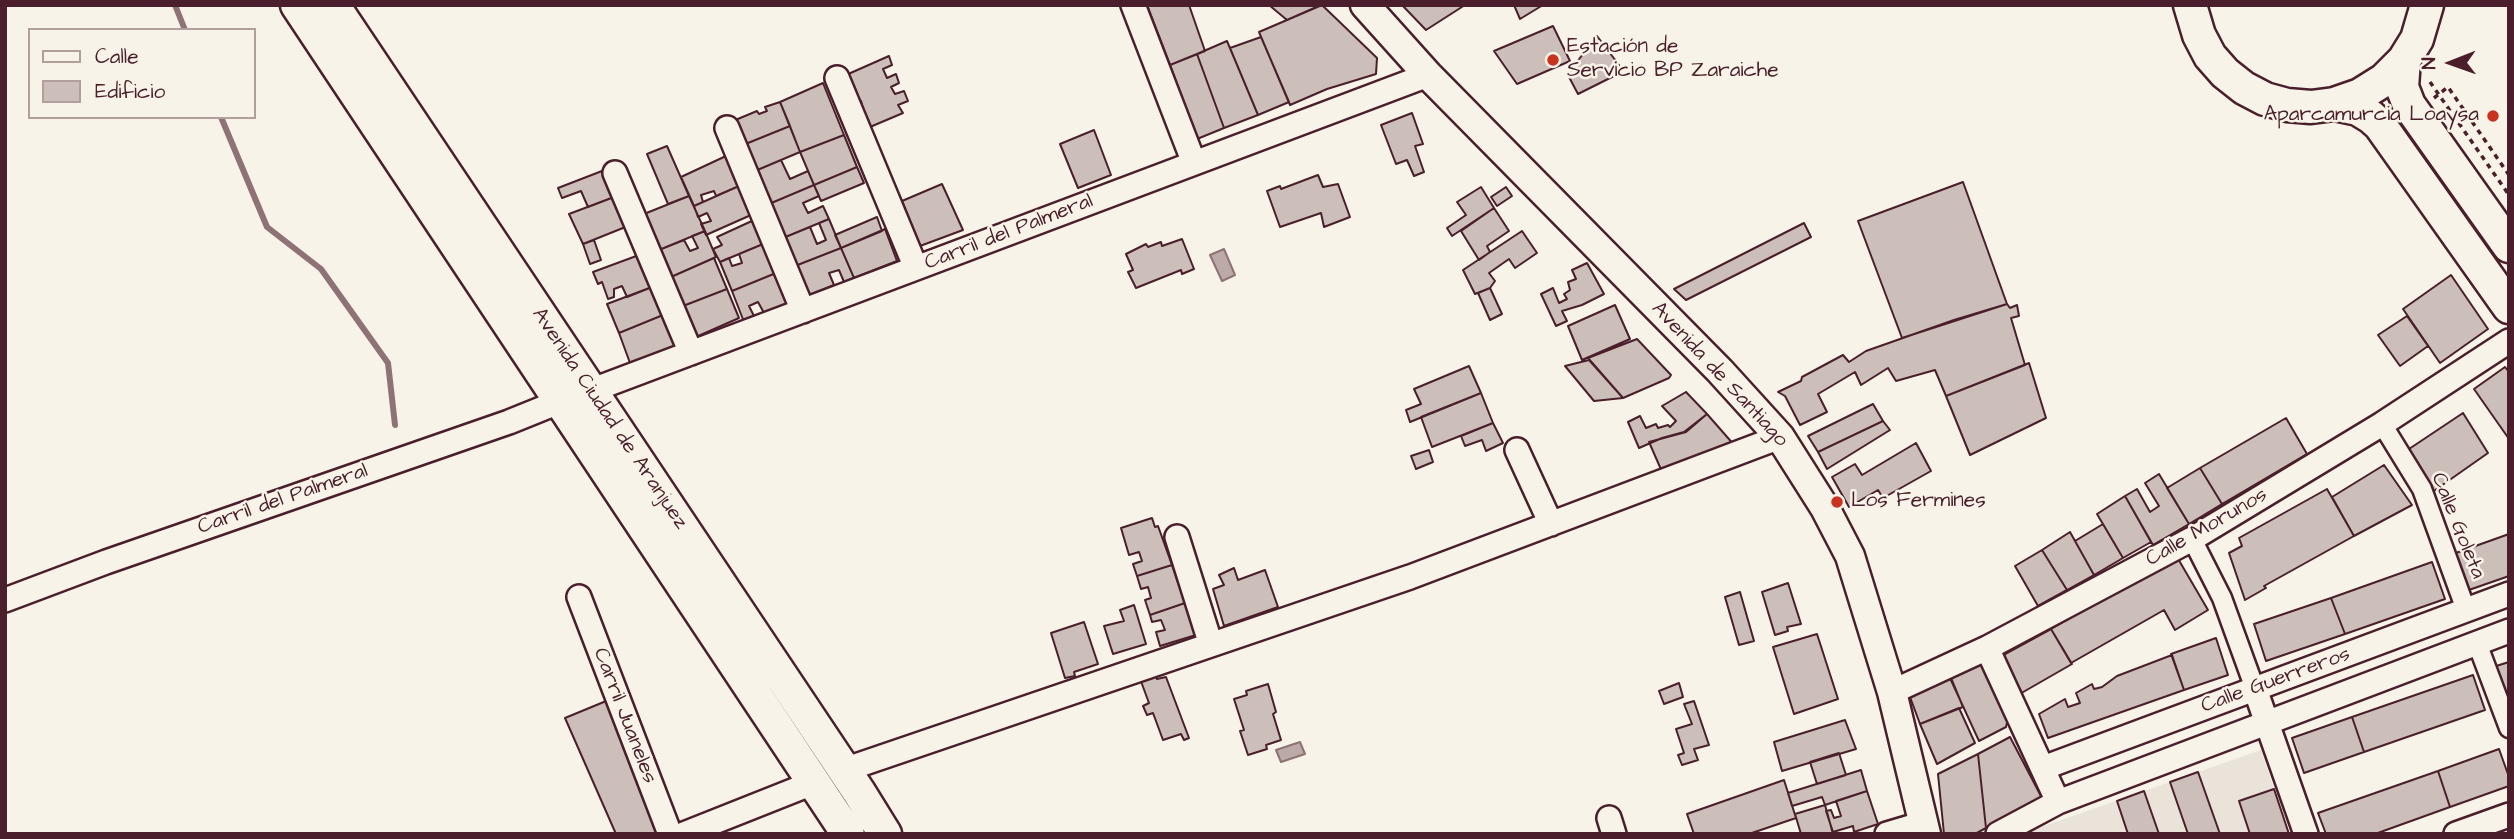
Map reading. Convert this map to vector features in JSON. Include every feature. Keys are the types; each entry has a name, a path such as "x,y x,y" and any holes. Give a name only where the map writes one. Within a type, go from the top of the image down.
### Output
{"main road":[{"name":"Avenida Ciudad de Aranjuez","path":"297,5 844,770 885,834"},
{"name":"Avenida Ciudad de Aranjuez","path":"333,5 848,834"},
{"path":"2190,5 2199,35 2210,55 2225,73 2244,88 2265,99 2287,105 2311,107 2334,104 2360,95 2416,68"},
{"path":"2427,5 2417,39 2416,68 2402,87 2409,105 2509,246"},
{"path":"2334,104 2358,109 2380,125 2509,307"}],"street":[{"path":"1133,5 1194,163"},
{"name":"Avenida de Santiago","path":"1365,5 1428,75 1720,371 1780,437 1825,508 1850,556 1892,692 1925,828"},
{"name":"Carril del Palmeral","path":"5,600 106,562 509,422 1428,75"},
{"path":"837,78 916,268"},
{"path":"727,128 803,311"},
{"path":"615,173 691,353"},
{"name":"Calle Morunos","path":"1892,692 1987,648 2192,539 2382,424 2509,341"},
{"name":"Calle Goleta","path":"2382,424 2422,489 2466,610"},
{"path":"844,770 1410,577 1780,437"},
{"path":"1517,450 1550,524"},
{"path":"1177,537 1211,645"},
{"path":"2192,539 2222,598 2306,834"},
{"name":"Calle Guerreros","path":"2043,768 2509,594"},
{"name":"Carril Juaneles","path":"579,597 670,834"},
{"name":"Calle Guerreros","path":"1998,834 2058,802 2509,631"},
{"path":"2477,643 2509,728"},
{"path":"1987,648 2058,802"},
{"path":"684,834 815,782"},
{"path":"2456,834 2509,815"},
{"path":"1887,834 1925,828"}],"path":[{"path":"2416,68 2439,95 2509,195"},
{"path":"2448,88 2509,175"}],"shaded area":[{"path":"1224,249 1235,275 1222,281 1210,255"},
{"path":"1300,742 1305,754 1281,762 1276,750"},
{"path":"2261,750 2289,834 2027,832"}],"building":[{"path":"1147,5 1189,5 1205,51 1170,65"},
{"path":"1269,5 1321,5 1287,20"},
{"path":"1322,5 1377,58 1376,74 1327,89 1290,105 1259,32"},
{"path":"1402,5 1465,5 1426,30"},
{"path":"1514,5 1543,5 1520,19"},
{"path":"1553,26 1570,61 1517,84 1494,51"},
{"path":"1597,36 1619,65 1618,74 1578,94 1569,72"},
{"path":"1261,37 1289,102 1258,115 1230,48"},
{"path":"1227,41 1258,115 1224,128 1197,54"},
{"path":"1197,54 1224,128 1197,139 1170,65"},
{"path":"889,56 892,65 883,69 887,78 896,74 899,83 891,87 895,94 904,91 908,101 898,105 903,113 870,127 861,110 861,101 857,102 853,92 856,91 846,75"},
{"path":"823,83 844,135 800,152 780,102"},
{"path":"780,102 790,126 743,145 733,121 757,111 759,114 767,111 765,107"},
{"path":"1412,113 1423,144 1415,146 1424,172 1414,176 1407,160 1396,164 1381,125"},
{"path":"790,126 800,152 755,171 743,145"},
{"path":"1094,130 1111,175 1078,188 1060,144"},
{"path":"844,135 857,167 814,185 800,152"},
{"path":"667,146 689,196 668,204 647,154"},
{"path":"726,156 739,186 716,196 714,191 701,195 703,202 694,206 681,177"},
{"path":"781,160 790,179 808,171 814,185 769,204 755,171"},
{"path":"857,167 864,183 821,201 814,185"},
{"path":"602,171 614,197 588,207 581,191 562,198 558,188"},
{"path":"1318,175 1323,187 1338,184 1350,217 1324,227 1321,213 1280,227 1267,191 1280,186 1281,189"},
{"path":"1963,182 2007,304 1902,338 1858,221"},
{"path":"942,184 963,230 920,246 902,201"},
{"path":"814,185 819,196 803,203 808,213 823,206 829,219 783,238 769,204"},
{"path":"739,186 751,215 706,235 701,224 711,221 707,213 698,217 694,206"},
{"path":"1481,187 1494,208 1452,236 1447,228 1466,215 1457,202"},
{"path":"1506,187 1512,196 1497,206 1491,197"},
{"path":"689,196 705,231 659,250 644,214"},
{"path":"614,197 628,226 583,244 569,214"},
{"path":"1494,208 1509,231 1487,246 1490,252 1479,260 1461,231"},
{"path":"877,217 882,231 841,248 835,235"},
{"path":"829,219 841,248 795,266 783,238 810,227 817,244 826,240 819,223"},
{"path":"754,220 763,244 720,262 713,249 722,245 717,237"},
{"path":"1804,223 1811,237 1686,300 1674,289"},
{"path":"885,229 897,261 854,278 841,248"},
{"path":"705,231 716,257 671,277 659,250 684,240 690,251 698,248 692,236"},
{"path":"1522,231 1537,253 1515,268 1509,259 1489,273 1495,281 1490,288 1475,294 1463,270"},
{"path":"1182,239 1194,269 1182,274 1181,270 1136,288 1128,272 1133,270 1126,254 1146,244 1148,247 1161,242 1162,246"},
{"path":"594,240 601,260 590,264 583,244"},
{"path":"763,244 776,273 732,291 720,262 729,258 732,266 742,263 739,254"},
{"path":"841,248 854,278 844,282 839,270 829,273 834,285 807,296 795,266"},
{"path":"639,255 652,287 627,297 622,286 614,289 614,297 608,299 602,282 598,284 593,272"},
{"path":"714,258 727,289 683,306 671,277"},
{"path":"1587,263 1604,294 1562,311 1567,321 1556,326 1541,294 1553,288 1559,303 1567,299 1564,294 1570,290 1568,282 1576,279 1572,270"},
{"path":"776,273 789,303 764,313 758,302 749,306 755,318 744,322 732,291"},
{"path":"2451,275 2488,329 2440,363 2403,309"},
{"path":"652,287 663,315 619,333 607,304"},
{"path":"1490,288 1502,314 1490,320 1478,293"},
{"path":"727,289 739,318 696,337 683,306"},
{"path":"2007,304 2010,308 2017,305 2019,316 2011,318 2025,365 1946,396 1935,370 1896,381 1888,368 1861,385 1855,372 1818,394 1827,412 1800,425 1785,396 1778,392 1843,355 1849,362 1866,351"},
{"path":"1615,305 1630,339 1582,360 1568,326"},
{"path":"663,315 675,346 630,363 619,333"},
{"path":"2407,316 2428,346 2400,366 2378,335"},
{"path":"1637,339 1671,375 1623,398 1588,358"},
{"path":"1589,360 1623,398 1594,401 1565,366"},
{"path":"2029,363 2046,418 1970,455 1946,396"},
{"path":"1469,366 1481,393 1410,422 1406,410 1421,404 1414,389"},
{"path":"2505,367 2509,372 2509,439 2474,389"},
{"path":"1686,392 1707,414 1684,432 1639,448 1628,422 1640,416 1646,428 1656,424 1658,428 1668,425 1670,427 1676,421 1662,406"},
{"path":"1481,393 1493,423 1432,447 1421,417"},
{"path":"1873,404 1883,421 1818,452 1808,436"},
{"path":"2463,413 2488,453 2431,493 2403,453"},
{"path":"1707,414 1735,446 1663,474 1649,442 1686,432"},
{"path":"2286,418 2307,454 2222,504 2200,468"},
{"path":"1883,421 1890,430 1827,469 1818,452"},
{"path":"1493,423 1503,443 1486,451 1482,440 1465,446 1461,436"},
{"path":"1916,443 1931,471 1883,498 1878,490 1849,507 1832,477 1855,464 1862,475"},
{"path":"1429,450 1433,462 1416,469 1411,456"},
{"path":"2384,465 2412,505 2354,536 2332,497"},
{"path":"2200,468 2222,504 2189,524 2167,488"},
{"path":"2159,474 2189,524 2153,545 2125,496 2137,489 2150,512 2159,506 2145,483"},
{"path":"2327,489 2354,536 2264,586 2266,588 2245,600 2229,553 2242,546 2239,538"},
{"path":"2125,496 2151,542 2123,558 2097,514"},
{"path":"1152,518 1155,527 1158,526 1172,565 1137,576 1133,564 1142,561 1139,552 1129,555 1121,528"},
{"path":"2103,524 2123,558 2094,575 2075,541"},
{"path":"2070,532 2094,575 2067,590 2042,550"},
{"path":"2509,534 2509,576 2466,591 2453,554"},
{"path":"2042,550 2067,590 2038,606 2015,566"},
{"path":"2177,557 2208,610 2175,630 2164,610 2071,663 2051,629"},
{"path":"2432,562 2445,599 2345,634 2331,598"},
{"path":"1172,565 1185,603 1150,615 1145,600 1151,598 1148,587 1141,589 1137,576"},
{"path":"1234,568 1238,580 1265,570 1278,607 1224,626 1213,589 1224,585 1219,575"},
{"path":"1788,583 1801,624 1787,627 1788,631 1775,635 1762,592"},
{"path":"1740,592 1754,641 1739,645 1725,597"},
{"path":"2331,598 2345,634 2266,661 2254,624"},
{"path":"1185,603 1196,635 1160,646 1156,632 1165,630 1161,620 1152,622 1150,615"},
{"path":"1134,605 1146,644 1113,654 1104,626 1124,621 1120,610"},
{"path":"1084,622 1098,664 1065,678 1051,633"},
{"path":"2051,629 2072,664 2018,695 1996,659"},
{"path":"1817,634 1838,699 1794,714 1773,647"},
{"path":"2216,638 2228,675 2184,690 2171,654"},
{"path":"2172,655 2184,690 2048,738 2039,714 2065,699 2068,707 2080,703 2076,693 2092,684 2094,689 2102,687 2117,676"},
{"path":"1985,660 2009,714 2006,727 1979,741 1950,678"},
{"path":"2509,662 2509,702 2506,703 2493,667"},
{"path":"1152,670 1157,679 1166,677 1189,738 1184,740 1181,734 1163,740 1153,713 1147,715 1143,706 1149,703 1139,676"},
{"path":"2473,675 2485,710 2364,752 2352,717"},
{"path":"1951,678 1963,707 1920,724 1910,697"},
{"path":"1679,683 1683,697 1664,704 1659,691"},
{"path":"1268,684 1281,740 1266,745 1267,749 1248,755 1240,731 1244,730 1234,699 1247,695 1246,691"},
{"path":"611,699 664,834 616,834 565,718"},
{"path":"1694,701 1709,745 1694,749 1698,760 1682,765 1678,755 1684,753 1676,729 1692,724 1684,704"},
{"path":"1959,708 1975,743 1937,764 1920,724"},
{"path":"2352,717 2364,752 2304,773 2292,738"},
{"path":"1845,720 1856,749 1782,771 1774,742"},
{"path":"2010,737 2042,798 1986,828 1978,754"},
{"path":"2499,749 2509,777 2509,786 2450,807 2438,771"},
{"path":"1839,753 1846,775 1817,784 1810,762"},
{"path":"1978,754 1986,828 1975,834 1944,834 1938,774"},
{"path":"1861,770 1867,791 1825,805 1822,797 1792,806 1788,793"},
{"path":"2438,771 2450,807 2375,834 2326,834 2318,813"},
{"path":"2198,772 2220,834 2188,834 2170,782"},
{"path":"1784,780 1796,818 1749,834 1694,834 1687,814"},
{"path":"2274,789 2289,834 2250,834 2239,801"},
{"path":"1867,791 1878,824 1854,832 1853,826 1833,832 1826,811 1831,810 1834,818 1841,816 1836,801"},
{"path":"2144,791 2159,834 2128,834 2117,801"},
{"path":"1825,805 1833,834 1801,834 1795,814"}],"waterway":[{"path":"175,5 184,28"},
{"path":"222,119 267,227 321,269 388,363 395,425"}],"place":[{"name":"Estación de Servicio BP Zaraiche","path":"1553,60"},
{"name":"Aparcamurcia Loaysa","path":"2493,116"},
{"name":"Los Fermines","path":"1837,502"}]}
